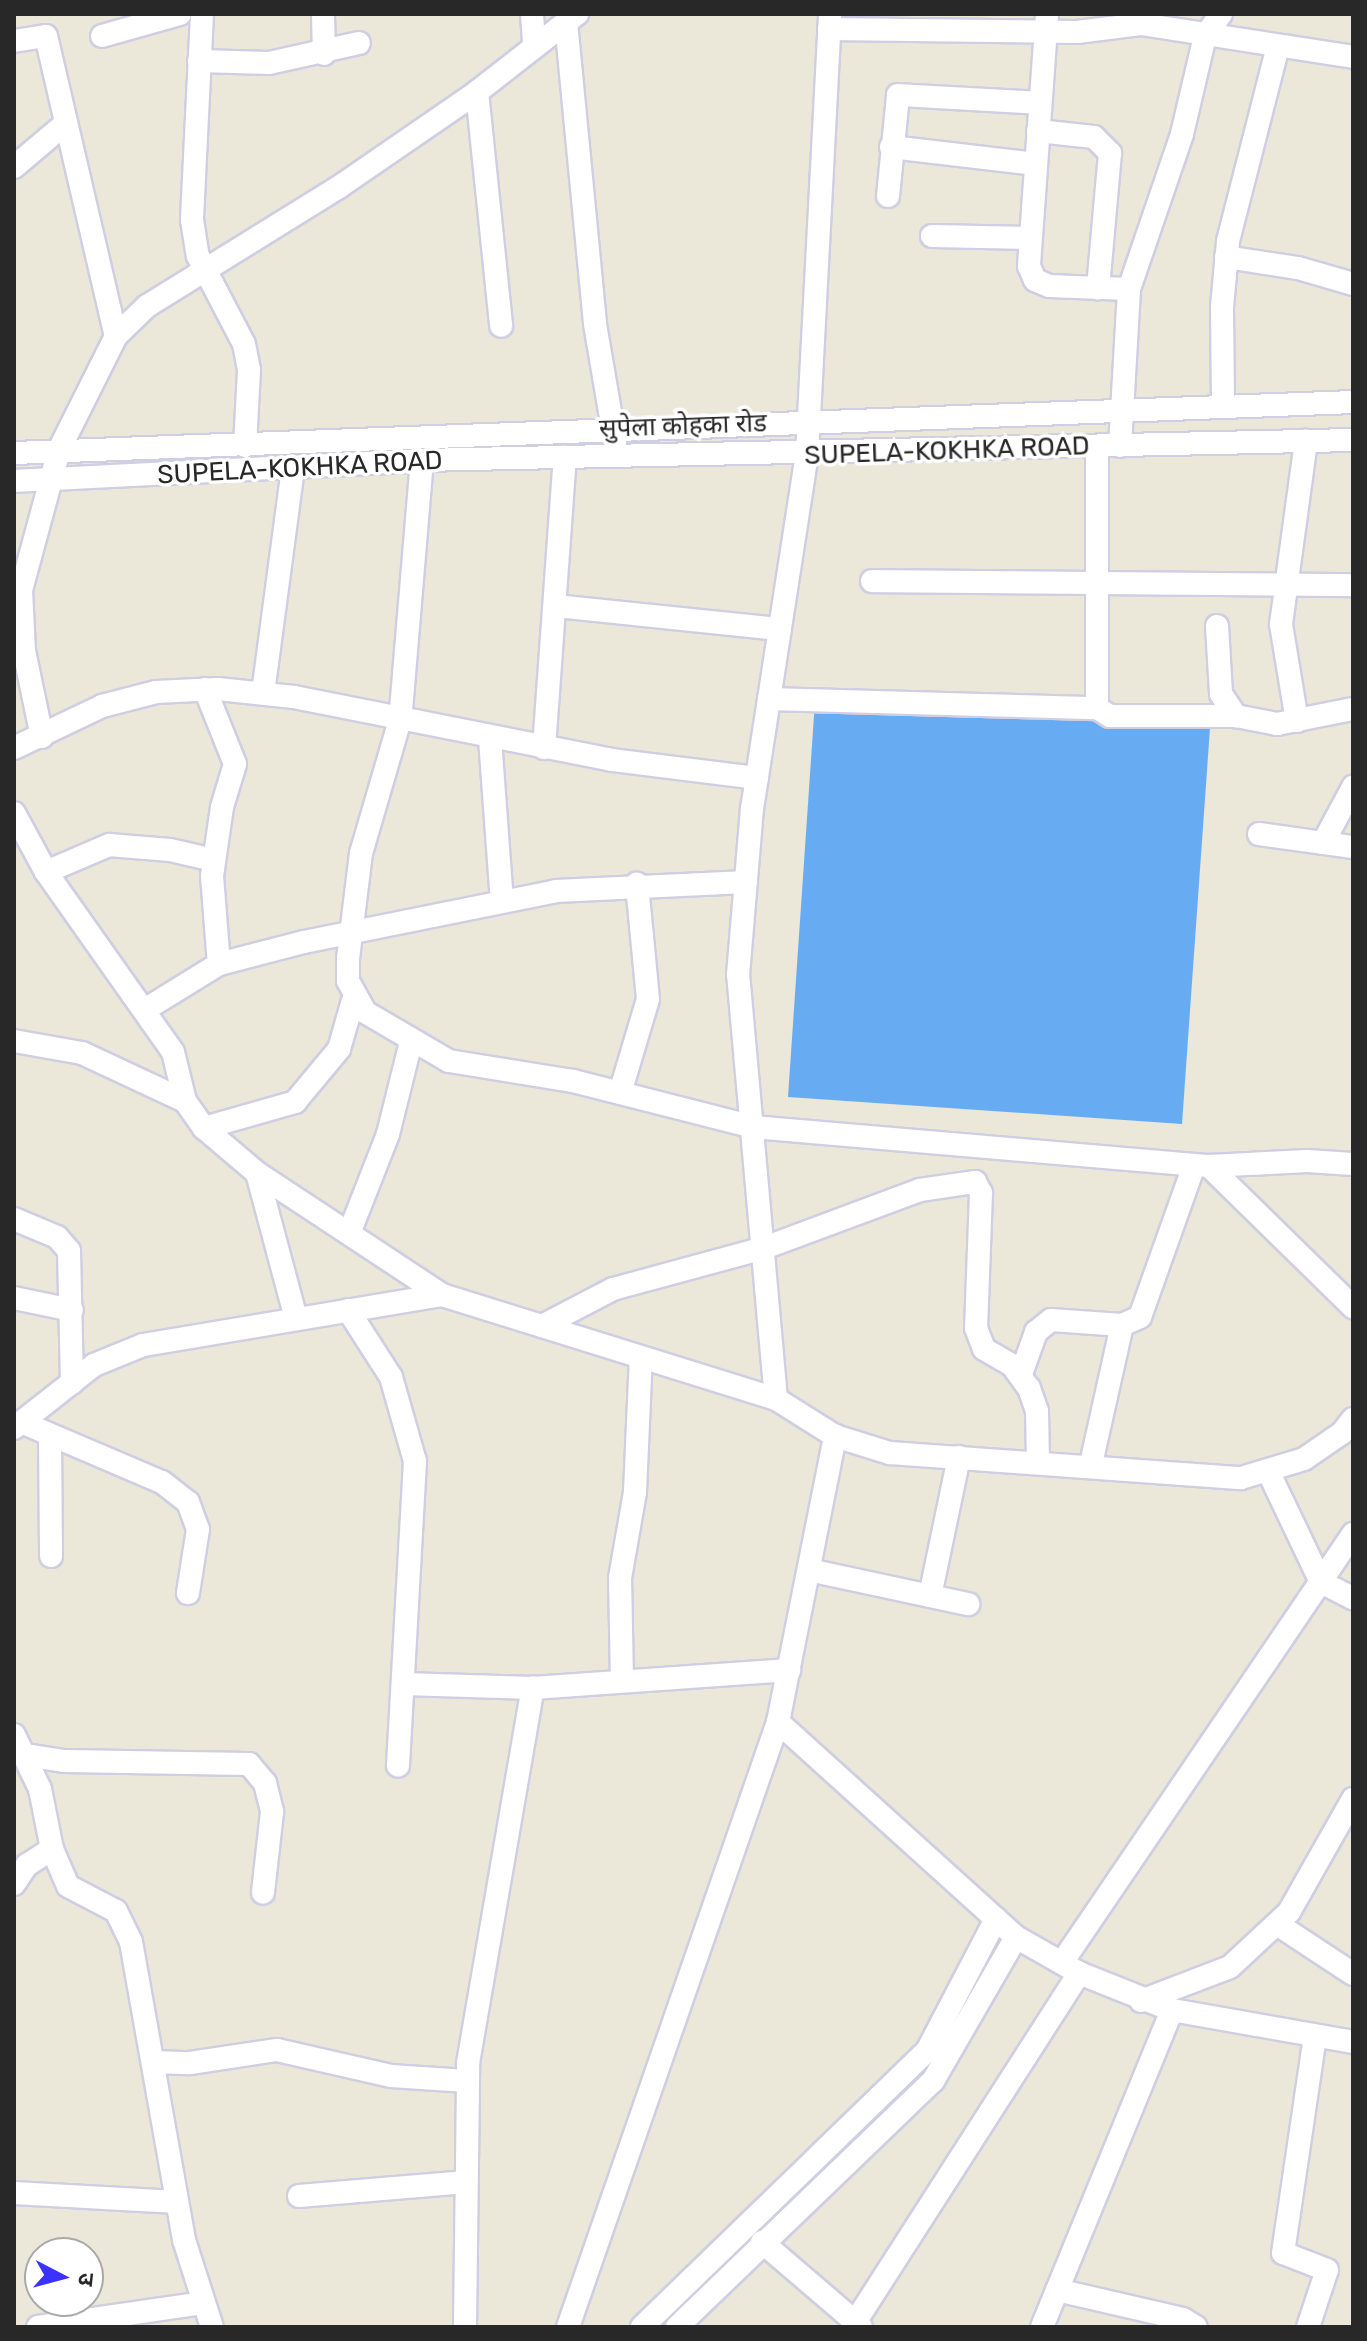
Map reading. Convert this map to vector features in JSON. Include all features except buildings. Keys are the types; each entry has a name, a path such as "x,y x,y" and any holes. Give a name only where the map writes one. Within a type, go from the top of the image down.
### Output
{"street":[{"path":"102,36 180,14"},
{"path":"202,14 191,172 192,220 204,268 244,344 249,370 245,446"},
{"path":"323,14 324,54"},
{"path":"532,14 534,44"},
{"path":"1120,446 1129,289 1182,134 1205,36 1221,14"},
{"path":"42,737 24,651 21,590 59,450 116,336 147,306 339,187 466,98 571,18"},
{"path":"571,18 595,324 615,429 614,459"},
{"path":"776,1399 738,975 757,778 807,455 829,21 1141,24 1353,57"},
{"path":"1046,23 1029,266 1035,280 1049,286 1129,289"},
{"path":"14,41 46,36 116,336"},
{"path":"199,61 269,63 324,54 359,43"},
{"path":"1223,404 1226,257 1278,46"},
{"path":"888,196 894,100 903,93 1040,103"},
{"path":"466,98 501,326"},
{"path":"14,167 66,123"},
{"path":"1038,131 1094,137 1110,153 1098,288"},
{"path":"891,147 1036,164"},
{"path":"932,236 1030,238"},
{"path":"1226,257 1298,268 1353,284"},
{"name":"सुपेला कोहका रोड","path":"14,453 1223,404 1353,402"},
{"name":"SUPELA-KOKHKA ROAD","path":"14,481 422,460 807,455 1353,440"},
{"path":"1297,721 1281,646 1306,441"},
{"path":"1097,447 1097,708"},
{"path":"544,748 565,457"},
{"path":"422,460 400,720 361,853 351,934 348,981 354,997 365,1012 411,1042 449,1061 620,1093 753,1127 1202,1165 1307,1161 1353,1164"},
{"path":"263,693 293,469"},
{"path":"872,581 1353,585"},
{"path":"556,606 780,629"},
{"path":"1217,626 1221,694 1236,716"},
{"path":"205,689 235,764 214,860 219,964"},
{"path":"14,748 102,706 156,692 205,689 263,693 490,739 757,778"},
{"path":"769,699 1097,708 1110,716 1236,716 1261,724 1297,721 1353,709"},
{"path":"490,739 502,901"},
{"path":"1323,843 1353,787"},
{"path":"14,813 46,872 146,1009 173,1052 185,1101 204,1128 257,1173 350,1231 442,1295 776,1399 835,1436 890,1453 1091,1464 1241,1478 1269,1473 1304,1459 1349,1428"},
{"path":"1259,834 1353,847"},
{"path":"46,872 109,845 170,850 214,860"},
{"path":"146,1009 219,964 502,901 637,884 746,882"},
{"path":"620,1093 648,999 637,884"},
{"path":"204,1128 295,1102 339,1049 354,997"},
{"path":"14,1041 82,1053 185,1101"},
{"path":"350,1231 388,1134 411,1042"},
{"path":"1202,1165 1353,1307"},
{"path":"1021,1374 1036,1332 1051,1320 1122,1325 1140,1317 1202,1165"},
{"path":"257,1173 296,1319"},
{"path":"542,1326 613,1289 764,1248 920,1190 975,1182 981,1193 976,1328 984,1349 1021,1374 1037,1411 1038,1461"},
{"path":"14,1219 57,1237 69,1251 72,1383"},
{"path":"18,1425 94,1365 143,1345 442,1295"},
{"path":"14,1298 72,1310"},
{"path":"348,1310 391,1377 415,1461 398,1766"},
{"path":"1091,1464 1122,1325"},
{"path":"622,1681 620,1578 635,1492 641,1357"},
{"path":"18,1425 162,1482 188,1502 198,1529 188,1593"},
{"path":"568,2327 778,1722 835,1436"},
{"path":"50,1437 51,1556"},
{"path":"930,1596 959,1457"},
{"path":"1269,1473 1321,1582 1353,1598"},
{"path":"762,2242 856,2325 1071,1967 1353,1534"},
{"path":"809,1570 968,1604"},
{"path":"404,1684 533,1688 789,1670"},
{"path":"465,2327 467,2081 488,1929 533,1688"},
{"path":"778,1722 1016,1937 1141,2001 1172,2010 1353,2042"},
{"path":"14,1735 26,1755 52,1849 68,1886 77,1895 108,1904 124,1922 153,2062 177,2202 202,2303 212,2327"},
{"path":"26,1755 65,1761 249,1764 265,1783 272,1812 263,1892"},
{"path":"1141,2001 1230,1967 1277,1924 1289,1912 1353,1799"},
{"path":"14,1884 27,1865 52,1849"},
{"path":"642,2327 927,2051 996,1919"},
{"path":"1277,1924 1353,1974"},
{"path":"677,2327 933,2081 1016,1937"},
{"path":"1042,2327 1172,2010"},
{"path":"1308,2327 1327,2270 1283,2253 1315,2036"},
{"path":"153,2062 190,2063 277,2050 391,2076 467,2081"},
{"path":"299,2196 466,2182"},
{"path":"14,2193 177,2202"},
{"path":"1057,2290 1183,2319 1196,2327"},
{"path":"38,2327 202,2303"}],"water":[{"path":"815,701 1210,728 1182,1124 788,1097"}]}
